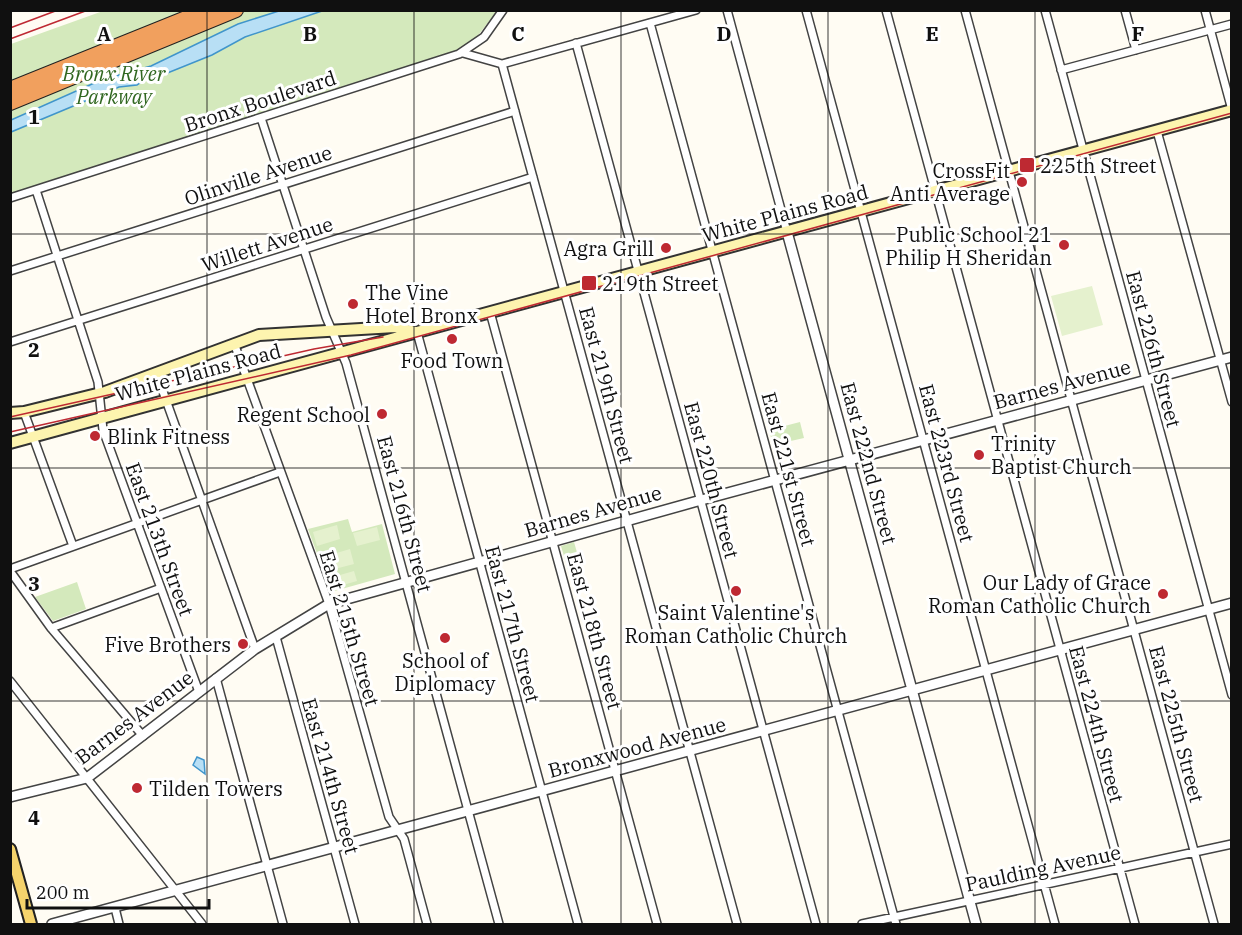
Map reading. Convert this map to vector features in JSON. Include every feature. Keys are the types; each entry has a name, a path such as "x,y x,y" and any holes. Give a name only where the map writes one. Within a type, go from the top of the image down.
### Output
{"highway":[{"path":"10,89 206,10"},
{"path":"10,103 236,10"},
{"path":"10,110 42,89"}],"main road":[{"name":"White Plains Road","path":"10,442 1232,110"},
{"name":"White Plains Road","path":"10,413 24,412 100,394 259,335 395,327 417,332"},
{"name":"White Plains Road","path":"346,331 396,338"},
{"path":"10,849 31,924"}],"street":[{"name":"Bronx Boulevard","path":"10,198 463,53 484,37 503,10"},
{"path":"463,53 502,63 696,10"},
{"name":"East 222nd Street","path":"727,10 976,924"},
{"name":"East 223rd Street","path":"806,10 1055,924"},
{"name":"East 224th Street","path":"886,10 1135,924"},
{"name":"East 225th Street","path":"965,10 1214,924"},
{"name":"East 226th Street","path":"1045,10 1232,695"},
{"path":"1125,10 1136,50"},
{"path":"1205,10 1232,110"},
{"name":"East 221st Street","path":"650,23 895,921"},
{"path":"1061,70 1232,24"},
{"name":"East 220th Street","path":"576,43 816,924"},
{"name":"East 219th Street","path":"502,63 737,924"},
{"name":"Olinville Avenue","path":"10,271 515,111"},
{"name":"East 216th Street","path":"261,118 333,332 343,352 499,924"},
{"path":"1157,131 1232,402"},
{"name":"Willett Avenue","path":"10,342 533,177"},
{"name":"East 213th Street","path":"36,189 100,394 103,428 198,692"},
{"name":"East 218th Street","path":"490,312 657,924"},
{"name":"East 217th Street","path":"417,332 578,924"},
{"name":"East 215th Street","path":"234,343 329,604 389,817 396,831 404,839 427,924"},
{"name":"Barnes Avenue","path":"10,797 87,778 255,649 329,604 701,500 1232,357"},
{"path":"156,372 255,649"},
{"path":"24,412 73,546"},
{"path":"143,736 51,628 10,570 280,472"},
{"path":"51,628 161,588"},
{"name":"Bronxwood Avenue","path":"52,924 1232,603"},
{"name":"East 214th Street","path":"276,637 355,924"},
{"path":"216,678 283,924"},
{"path":"10,681 202,924"},
{"name":"Paulding Avenue","path":"862,924 895,921 969,901 1232,844"},
{"path":"115,908 119,924"}],"green space":[{"name":"Bronx River Parkway","path":"103,11 497,11 476,38 456,52 11,194 11,44"},
{"path":"1092,286 1103,325 1062,336 1051,296"},
{"path":"800,422 804,438 773,445 769,430"},
{"path":"348,519 352,532 382,524 395,574 331,592 308,529"},
{"path":"337,525 340,539 317,546 313,532"},
{"path":"377,527 380,540 357,546 353,533"},
{"path":"574,542 582,570 569,573 561,546"},
{"path":"350,549 354,564 327,571 323,557"},
{"path":"354,571 357,581 336,587 333,577"},
{"path":"77,582 86,609 53,621 35,597"}],"water":[{"path":"282,10 322,11 245,37 212,55 160,76 147,78 137,85 119,87 11,132 11,120 101,80 151,66 238,24"},
{"path":"197,757 204,760 205,774 193,765"}],"railway":[{"path":"10,28 58,10"},
{"path":"10,39 88,10"},
{"path":"10,432 351,355 1232,113"},
{"path":"10,417 314,349 383,337"}],"place":[{"name":"225th Street","path":"1027,165"},
{"name":"CrossFit Anti Average","path":"1022,182"},
{"name":"Public School 21 Philip H Sheridan","path":"1064,245"},
{"name":"Agra Grill","path":"666,248"},
{"name":"219th Street","path":"589,283"},
{"name":"The Vine Hotel Bronx","path":"353,304"},
{"name":"Food Town","path":"452,339"},
{"name":"Regent School","path":"382,414"},
{"name":"Blink Fitness","path":"95,436"},
{"name":"Trinity Baptist Church","path":"979,455"},
{"name":"Saint Valentine's Roman Catholic Church","path":"736,591"},
{"name":"Our Lady of Grace Roman Catholic Church","path":"1163,594"},
{"name":"School of Diplomacy","path":"445,638"},
{"name":"Five Brothers","path":"243,644"},
{"name":"Tilden Towers","path":"137,788"}]}
